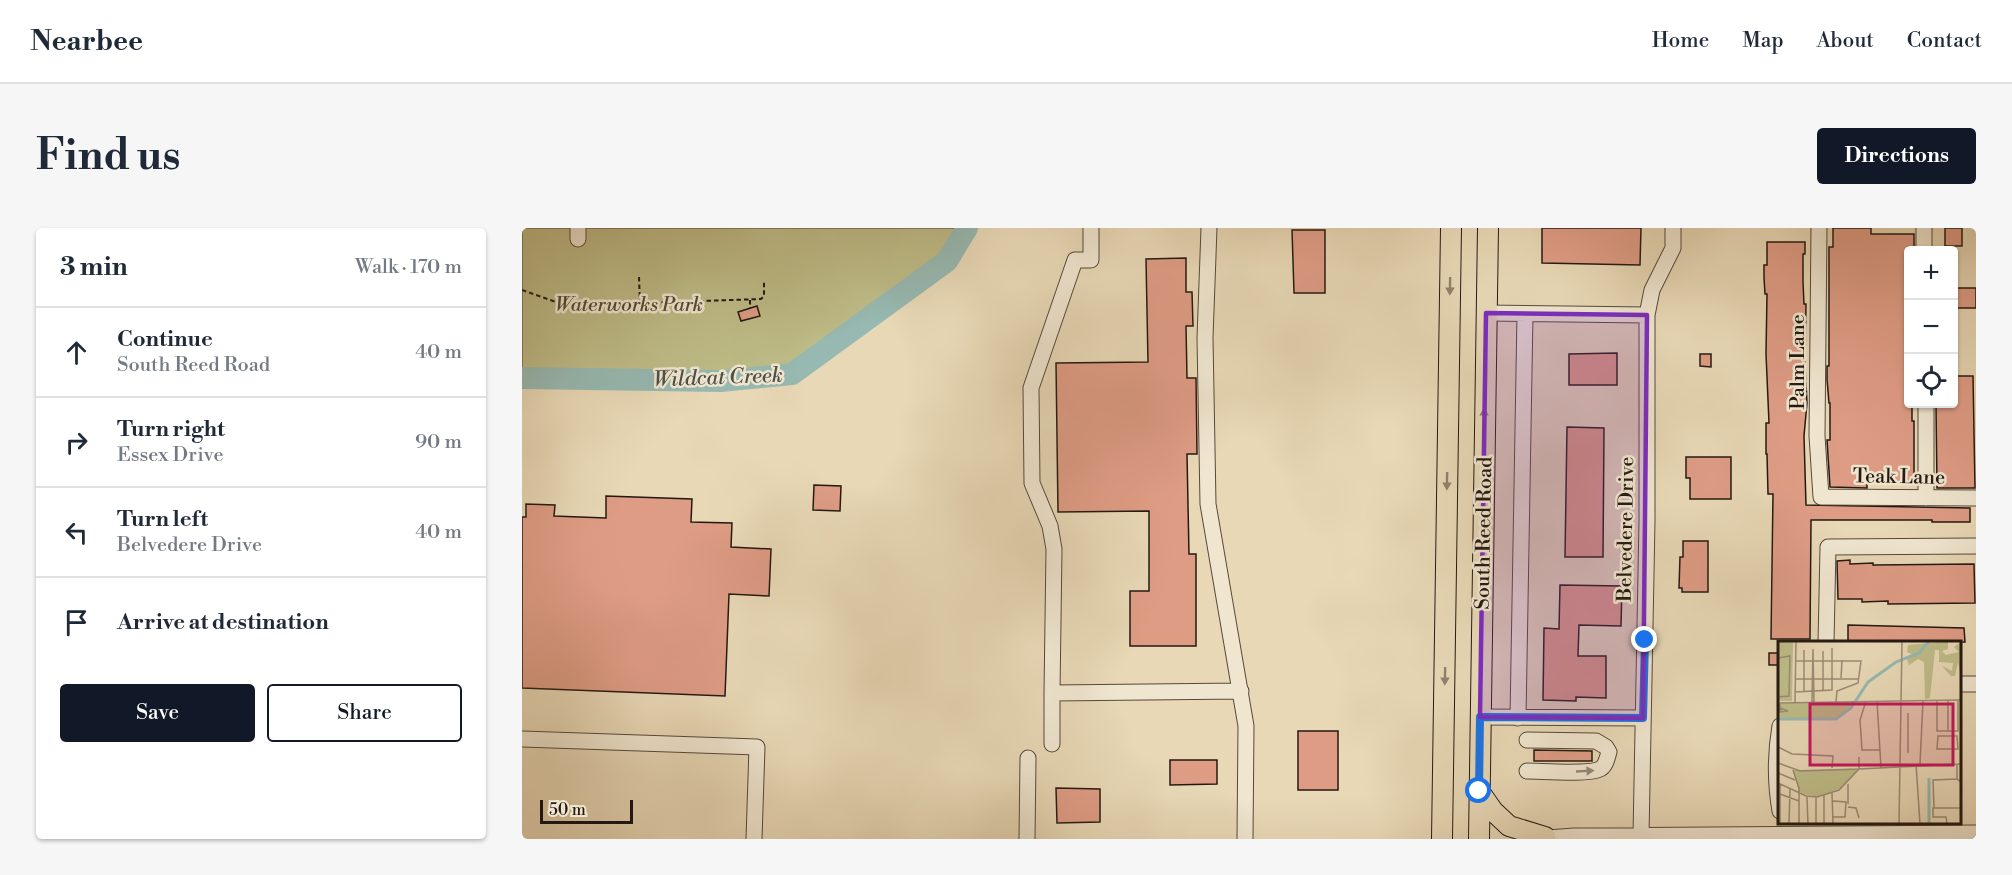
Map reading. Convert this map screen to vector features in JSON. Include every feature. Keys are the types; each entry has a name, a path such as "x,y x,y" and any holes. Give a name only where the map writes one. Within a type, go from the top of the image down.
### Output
{"main road":[{"name":"South Reed Road","path":"1442,839 1451,228"},
{"name":"South Reed Road","path":"1479,839 1488,228"},
{"path":"1479,791 1493,811 1509,825 1539,838"}],"street":[{"path":"1052,744 1054,549 1050,526 1032,483 1031,388 1075,260 1091,260 1091,228"},
{"path":"1209,228 1205,338 1208,504 1246,726 1245,839"},
{"name":"Belvedere Drive","path":"1641,836 1647,520 1647,315 1652,290 1673,248 1673,228"},
{"name":"Palm Lane","path":"1819,228 1817,436 1821,496"},
{"path":"1923,246 1924,228"},
{"path":"1486,313 1647,315"},
{"path":"1518,718 1525,314"},
{"path":"1926,408 1926,498"},
{"name":"Teak Lane","path":"1821,496 1976,498"},
{"path":"1826,641 1828,547 1976,546"},
{"path":"1053,693 1241,691"},
{"path":"1480,717 1643,718"},
{"path":"1778,734 1776,786 1778,802"},
{"path":"522,739 756,747 754,839"},
{"path":"1527,740 1596,741 1606,747 1609,752 1605,765 1599,770 1589,772 1527,771"},
{"path":"1027,839 1028,758"},
{"path":"1539,838 1604,838 1783,829 1976,833"}],"path":[{"path":"639,277 640,303"},
{"path":"522,290 567,306 584,308 640,303 761,299 764,296 764,282"},
{"path":"750,300 750,308"}],"highlighted area":[{"path":"1486,313 1647,315 1643,718 1480,717"}],"green space":[{"name":"Waterworks Park","path":"522,228 967,228 947,261 792,374 721,381 522,378"}],"building":[{"path":"1542,228 1641,228 1640,265 1542,263"},
{"path":"1833,228 1871,228 1871,234 1914,234 1914,246 1904,246 1904,408 1912,408 1912,421 1914,421 1914,481 1867,481 1867,488 1830,487 1827,440 1830,440 1830,403 1827,366 1829,366 1829,247 1833,247"},
{"path":"1945,228 1962,228 1962,246 1945,246"},
{"path":"1292,230 1325,230 1325,293 1294,293"},
{"path":"1767,242 1805,242 1803,282 1804,304 1806,304 1807,403 1804,436 1806,505 1970,508 1970,522 1811,520 1810,639 1771,639 1773,494 1768,494 1766,454 1766,423 1769,423 1766,354 1767,294 1765,294 1764,265 1767,265"},
{"path":"1186,258 1186,292 1192,292 1193,326 1186,326 1187,378 1196,378 1197,454 1187,454 1189,554 1196,554 1196,646 1130,646 1130,591 1149,591 1149,511 1058,512 1056,363 1148,362 1146,259"},
{"path":"1958,288 1976,288 1976,308 1958,308"},
{"path":"757,306 760,316 741,321 738,312"},
{"path":"1617,353 1617,385 1569,385 1569,354"},
{"path":"1700,354 1711,354 1711,367 1700,366"},
{"path":"1958,376 1973,376 1975,488 1937,488 1936,408 1958,408"},
{"path":"1567,427 1604,428 1603,557 1565,557"},
{"path":"1686,457 1731,457 1731,499 1690,499 1690,478 1686,478"},
{"path":"814,485 841,486 840,511 813,510"},
{"path":"606,496 692,499 691,522 732,523 731,547 771,549 769,596 729,594 725,696 522,688 522,517 526,517 526,504 555,505 554,516 606,518"},
{"path":"1683,541 1708,541 1708,592 1682,592 1682,588 1679,588"},
{"path":"1850,560 1850,564 1873,563 1873,565 1974,564 1975,603 1888,604 1888,601 1862,602 1862,599 1838,599 1837,561"},
{"path":"1560,585 1622,586 1621,626 1579,625 1578,656 1606,656 1606,698 1576,697 1576,701 1543,700 1544,628 1559,629"},
{"path":"1848,625 1964,628 1965,642 1961,641 1848,641"},
{"path":"1769,653 1778,653 1778,665 1769,665"},
{"path":"1298,731 1338,731 1338,790 1298,790"},
{"path":"1534,750 1592,751 1592,761 1534,761"},
{"path":"1170,760 1217,760 1217,784 1170,785"},
{"path":"1056,788 1100,789 1100,822 1057,823"}],"waterway":[{"name":"Wildcat Creek","path":"522,378 721,381 792,374 947,261 967,228"}],"route":[{"path":"1479,791 1480,717 1643,718 1645,640"}]}
